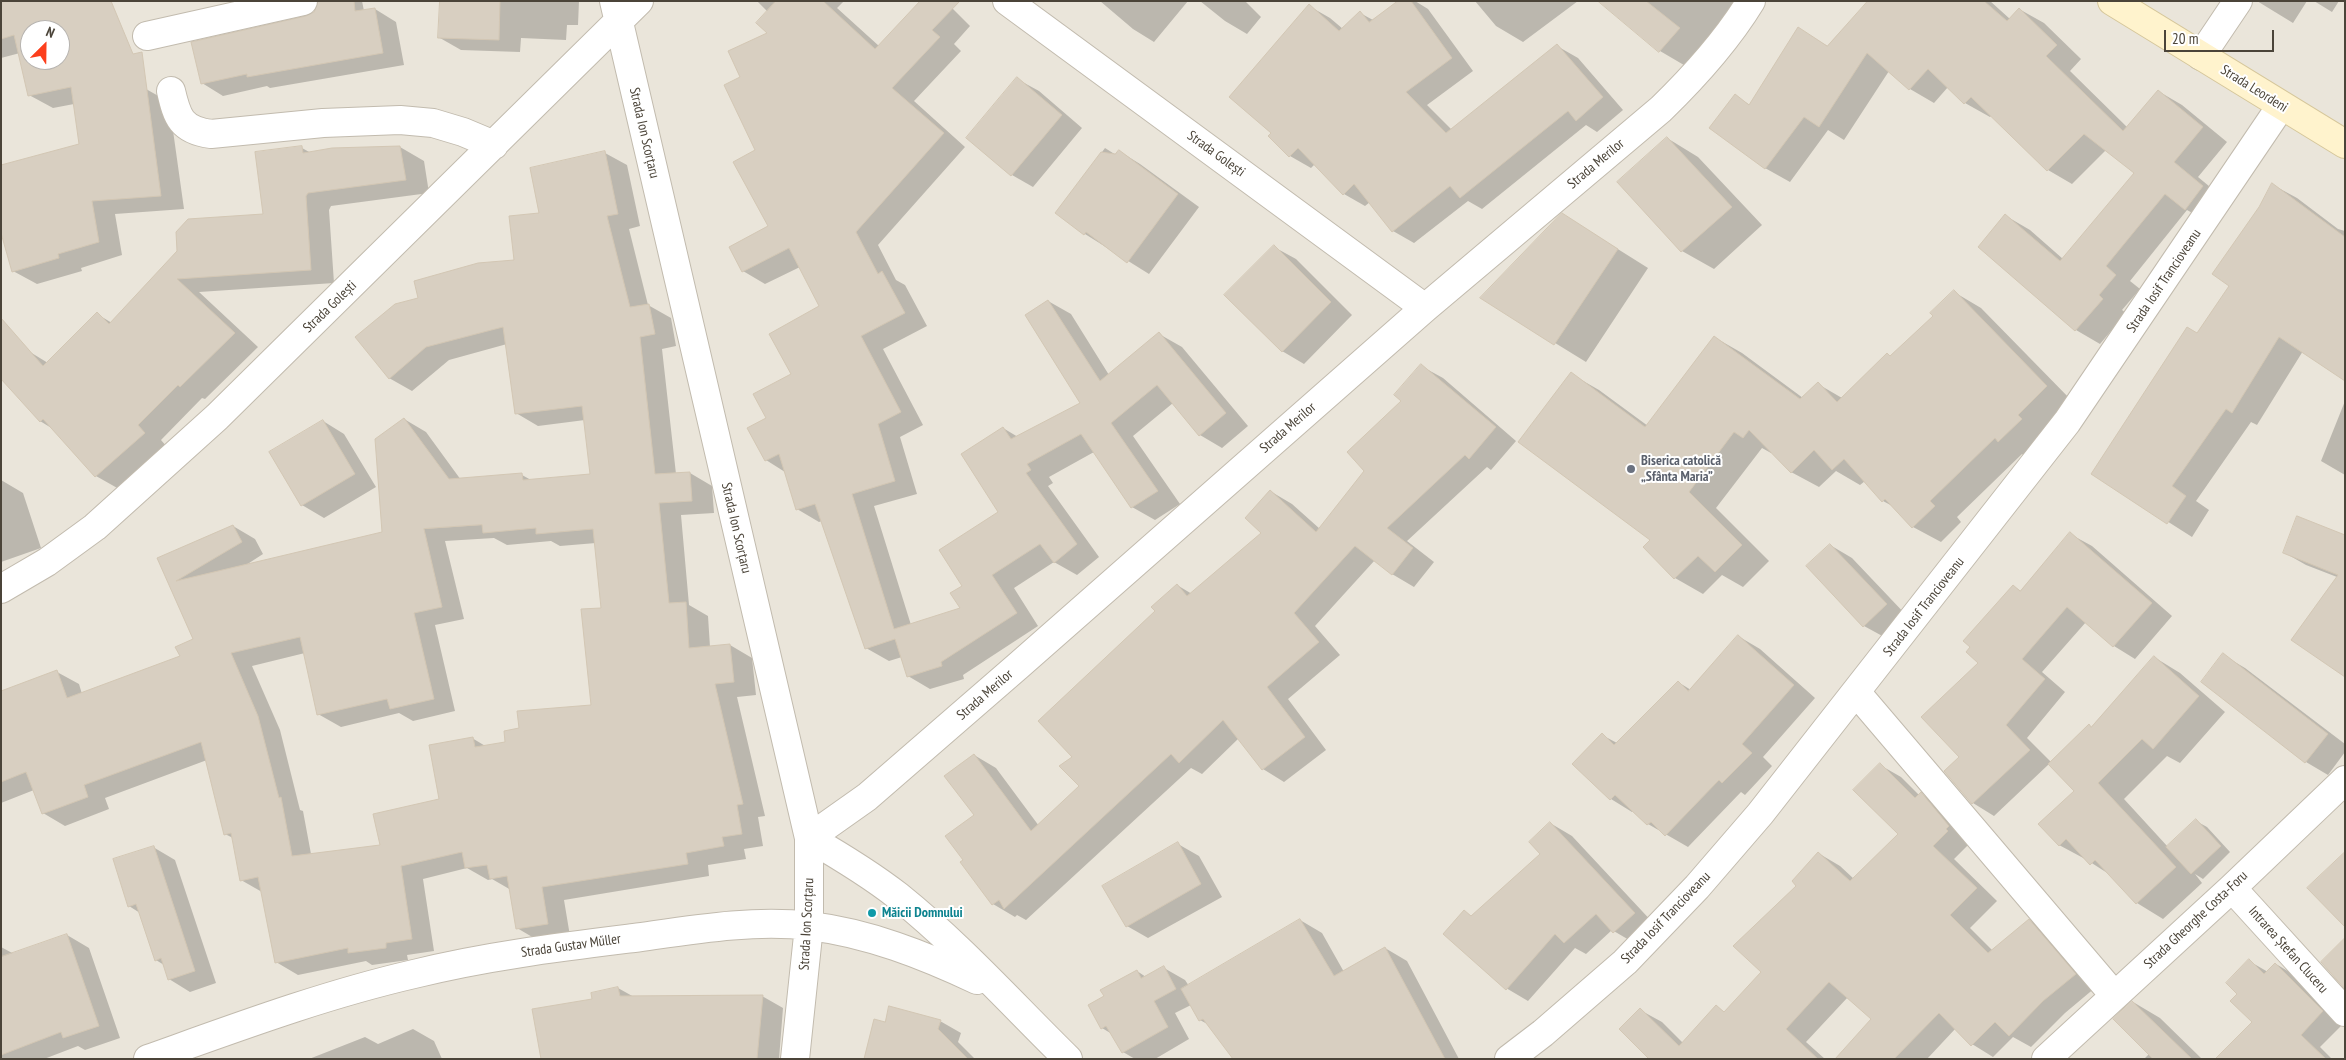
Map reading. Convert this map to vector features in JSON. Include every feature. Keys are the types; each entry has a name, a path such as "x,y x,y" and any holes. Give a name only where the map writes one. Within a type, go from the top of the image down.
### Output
{"main road":[{"name":"Strada Leordeni","path":"2112,1 2345,144"}],"street":[{"path":"147,36 303,1"},
{"name":"Strada Golești","path":"1,589 47,562 102,521 217,417 494,145 616,12 639,1"},
{"name":"Strada Golești","path":"1007,1 1425,308"},
{"name":"Strada Merilor","path":"809,838 867,797 1425,308 1661,109 1697,74 1722,45 1751,1"},
{"path":"2201,56 2238,1"},
{"name":"Strada Ion Scorțaru","path":"616,12 809,838 808,926 795,1059"},
{"path":"171,91 177,114 182,123 202,133 211,134 323,123 400,120 433,123 463,132 494,145"},
{"name":"Strada Iosif Trancioveanu","path":"1509,1059 1543,1033 1625,962 1697,888 1760,814 2067,422 2281,106"},
{"path":"1856,692 2114,995"},
{"name":"Strada Gheorghe Costa-Foru","path":"2046,1059 2232,888 2345,780"},
{"name":"Strada Gustav Műller","path":"809,838 864,872 898,896 1068,1059"},
{"name":"Intrarea Ștefan Cluceru","path":"2232,888 2345,1012"},
{"name":"Strada Gustav Műller","path":"148,1059 290,1009 415,973 531,951 735,926 808,926 839,931 904,949 938,962 998,990"}],"shaded area":[{"path":"1,1 2345,1 2345,1059 1,1059"}],"building":[{"path":"1,1 111,1 133,54 142,52 161,196 92,201 99,242 58,254 59,258 12,272 1,233 1,165 79,144 71,87 28,96 22,70 70,70 70,20 20,20 20,61 14,35 1,39"},
{"path":"318,1 354,1 355,11 375,8 383,53 247,77 247,74 201,84 191,42 306,16 314,12"},
{"path":"440,1 500,1 499,40 438,38"},
{"path":"776,1 823,1 875,49 920,1 960,1 932,30 940,37 892,88 944,133 856,232 878,274 882,271 905,313 861,336 901,412 878,424 895,481 852,494 894,629 960,608 950,593 962,586 939,550 998,512 961,454 1003,427 1011,439 1080,403 1025,315 1048,300 1100,381 1159,332 1226,413 1199,436 1157,385 1111,423 1158,491 1131,508 1081,434 1027,464 1031,470 1026,473 1077,544 1054,563 1040,544 992,575 1017,613 941,662 942,666 907,677 895,639 865,649 815,504 796,510 779,454 765,461 747,428 766,418 753,394 791,374 769,334 819,306 789,248 742,272 729,247 768,226 733,162 755,150 724,85 740,77 728,51 767,33 756,23"},
{"path":"1398,1 1411,1 1452,58 1406,92 1446,133 1557,44 1603,97 1576,121 1568,111 1460,198 1450,186 1392,232 1354,184 1343,195 1298,148 1289,157 1268,136 1271,133 1229,97 1309,4 1339,31 1360,11 1369,22"},
{"path":"1598,1 1646,1 1680,28 1659,52"},
{"path":"1868,1 1984,1 2007,21 2019,8 2057,45 2046,56 2123,131 2158,90 2203,127 2174,162 2203,186 2185,210 2165,194 2106,266 2116,275 2099,295 2103,299 2075,331 1978,247 2005,214 2060,261 2134,173 2084,134 2047,171 1971,97 1964,104 1928,69 1909,90 1867,53 1819,127 1804,117 1765,169 1709,128 1735,94 1749,105 1798,27 1827,46"},
{"path":"1017,77 1062,115 1011,176 966,138"},
{"path":"1667,137 1732,207 1681,252 1617,182"},
{"path":"302,146 303,153 332,148 400,146 406,180 308,193 306,196 311,270 177,279 235,333 138,425 145,433 95,477 43,419 40,422 1,379 1,318 43,366 97,312 109,324 177,251 176,232 188,219 263,214 255,152"},
{"path":"1119,150 1178,194 1127,263 1086,232 1084,235 1055,213 1101,152 1115,154"},
{"path":"605,151 618,214 607,216 630,307 649,304 655,334 640,337 655,474 690,472 692,501 659,503 669,603 686,602 689,648 730,644 734,682 715,684 743,804 737,805 742,834 722,837 724,846 686,853 688,864 542,887 548,924 516,929 507,876 490,879 487,865 465,868 462,852 401,866 412,939 386,943 386,948 348,953 348,948 275,963 258,877 240,881 231,833 224,835 201,742 84,785 88,797 42,814 26,772 1,782 1,691 57,670 67,698 180,656 175,647 193,639 157,558 233,525 242,542 176,581 382,532 375,439 404,418 449,479 522,473 523,480 590,474 582,406 515,414 503,327 426,347 389,379 355,337 395,304 418,298 414,281 478,263 514,260 509,216 539,213 530,168","holes":["482,525 483,533 536,528 536,534 593,529 601,608 581,609 591,705 517,711 519,728 504,731 505,742 475,747 473,737 429,745 439,799 373,814 380,845 292,856 281,797 279,798 258,716 231,653 300,637 317,715 387,699 390,709 434,699 414,613 442,607 424,529"]},
{"path":"2272,183 2345,237 2345,381 2279,337 2232,413 2226,409 2172,486 2186,496 2167,524 2091,474 2187,327 2197,333 2229,286 2212,274 2259,207"},
{"path":"1562,213 1618,249 1554,345 1480,298"},
{"path":"1274,245 1331,302 1282,352 1224,295"},
{"path":"1954,290 2047,386 2018,415 2022,419 1998,442 1995,438 1930,501 1935,506 1912,528 1885,499 1882,502 1844,459 1832,470 1814,450 1791,473 1749,430 1743,438 1734,432 1689,492 1742,545 1715,572 1698,556 1674,579 1643,547 1650,540 1518,442 1571,372 1645,427 1714,336 1800,399 1818,382 1837,402 1887,353 1890,356 1933,316 1930,313"},
{"path":"1421,364 1496,427 1469,459 1465,455 1387,528 1413,548 1392,575 1355,546 1294,613 1319,642 1267,687 1305,737 1262,770 1223,720 1179,763 1171,754 1004,909 999,900 992,905 960,862 963,860 945,836 974,815 944,776 974,754 1031,831 1079,786 1059,766 1072,757 1038,721 1155,611 1151,607 1177,584 1187,596 1261,533 1245,518 1270,490 1316,532 1364,471 1347,452 1401,401 1394,395"},
{"path":"323,420 355,474 301,506 269,452"},
{"path":"2297,516 2345,535 2345,677 2291,640 2338,575 2283,553"},
{"path":"2070,532 2152,603 2113,647 2067,607 2022,659 2045,679 2006,725 2030,750 1972,804 1944,771 1959,757 1921,717 1978,663 1966,652 1970,647 1963,641 2013,585 2020,591"},
{"path":"1830,544 1887,604 1863,627 1806,566"},
{"path":"1738,635 1794,685 1742,744 1752,753 1722,783 1719,780 1665,836 1651,822 1647,825 1615,795 1610,800 1572,764 1602,733 1614,745 1678,681 1688,691"},
{"path":"2223,653 2328,734 2305,763 2201,682"},
{"path":"2154,656 2199,696 2153,749 2142,739 2098,783 2176,867 2136,904 2095,860 2090,865 2066,839 2059,846 2038,824 2074,791 2048,764 2089,724 2091,727"},
{"path":"1880,763 1915,798 1921,792 1949,826 1946,829 1948,831 1933,846 1977,888 1950,915 1988,953 2029,919 2076,974 2043,1001 2009,1036 1995,1022 1971,1046 1939,1013 1894,1059 1835,1059 1871,1019 1829,982 1786,1029 1818,1059 1649,1059 1619,1029 1640,1008 1679,1046 1716,1005 1724,1012 1761,972 1733,946 1796,886 1792,881 1818,852 1850,881 1898,834 1853,790"},
{"path":"2196,819 2221,846 2191,874 2166,847"},
{"path":"1550,822 1635,913 1613,933 1596,914 1564,943 1555,934 1506,990 1443,934 1464,910 1471,916 1540,854 1529,842"},
{"path":"1178,842 1201,884 1126,927 1102,886"},
{"path":"154,846 195,971 168,980 161,958 155,961 136,904 128,907 113,859"},
{"path":"2345,852 2345,927 2307,888"},
{"path":"1300,919 1334,976 1385,947 1445,1059 1233,1059 1203,1019 1199,1021 1181,989"},
{"path":"67,934 99,1026 63,1038 61,1032 1,1055 1,957"},
{"path":"2345,938 2345,989 2321,962"},
{"path":"2249,959 2264,974 2275,963 2323,1011 2301,1035 2326,1059 2215,1059 2252,1022 2230,1001 2237,994 2226,983"},
{"path":"1164,966 1176,989 1154,1001 1168,1027 1122,1053 1106,1026 1101,1029 1088,1005 1104,996 1100,990 1137,970 1141,978"},
{"path":"618,987 620,996 763,995 757,1059 541,1059 532,1009 592,999 591,993"},
{"path":"2132,1001 2192,1059 2153,1059 2113,1019"},
{"path":"889,1006 941,1020 938,1029 968,1059 864,1059 874,1019 885,1022"}],"place":[{"name":"Biserica catolică „Sfânta Maria”","path":"1631,469"},
{"name":"Măicii Domnului","path":"872,913"}]}
